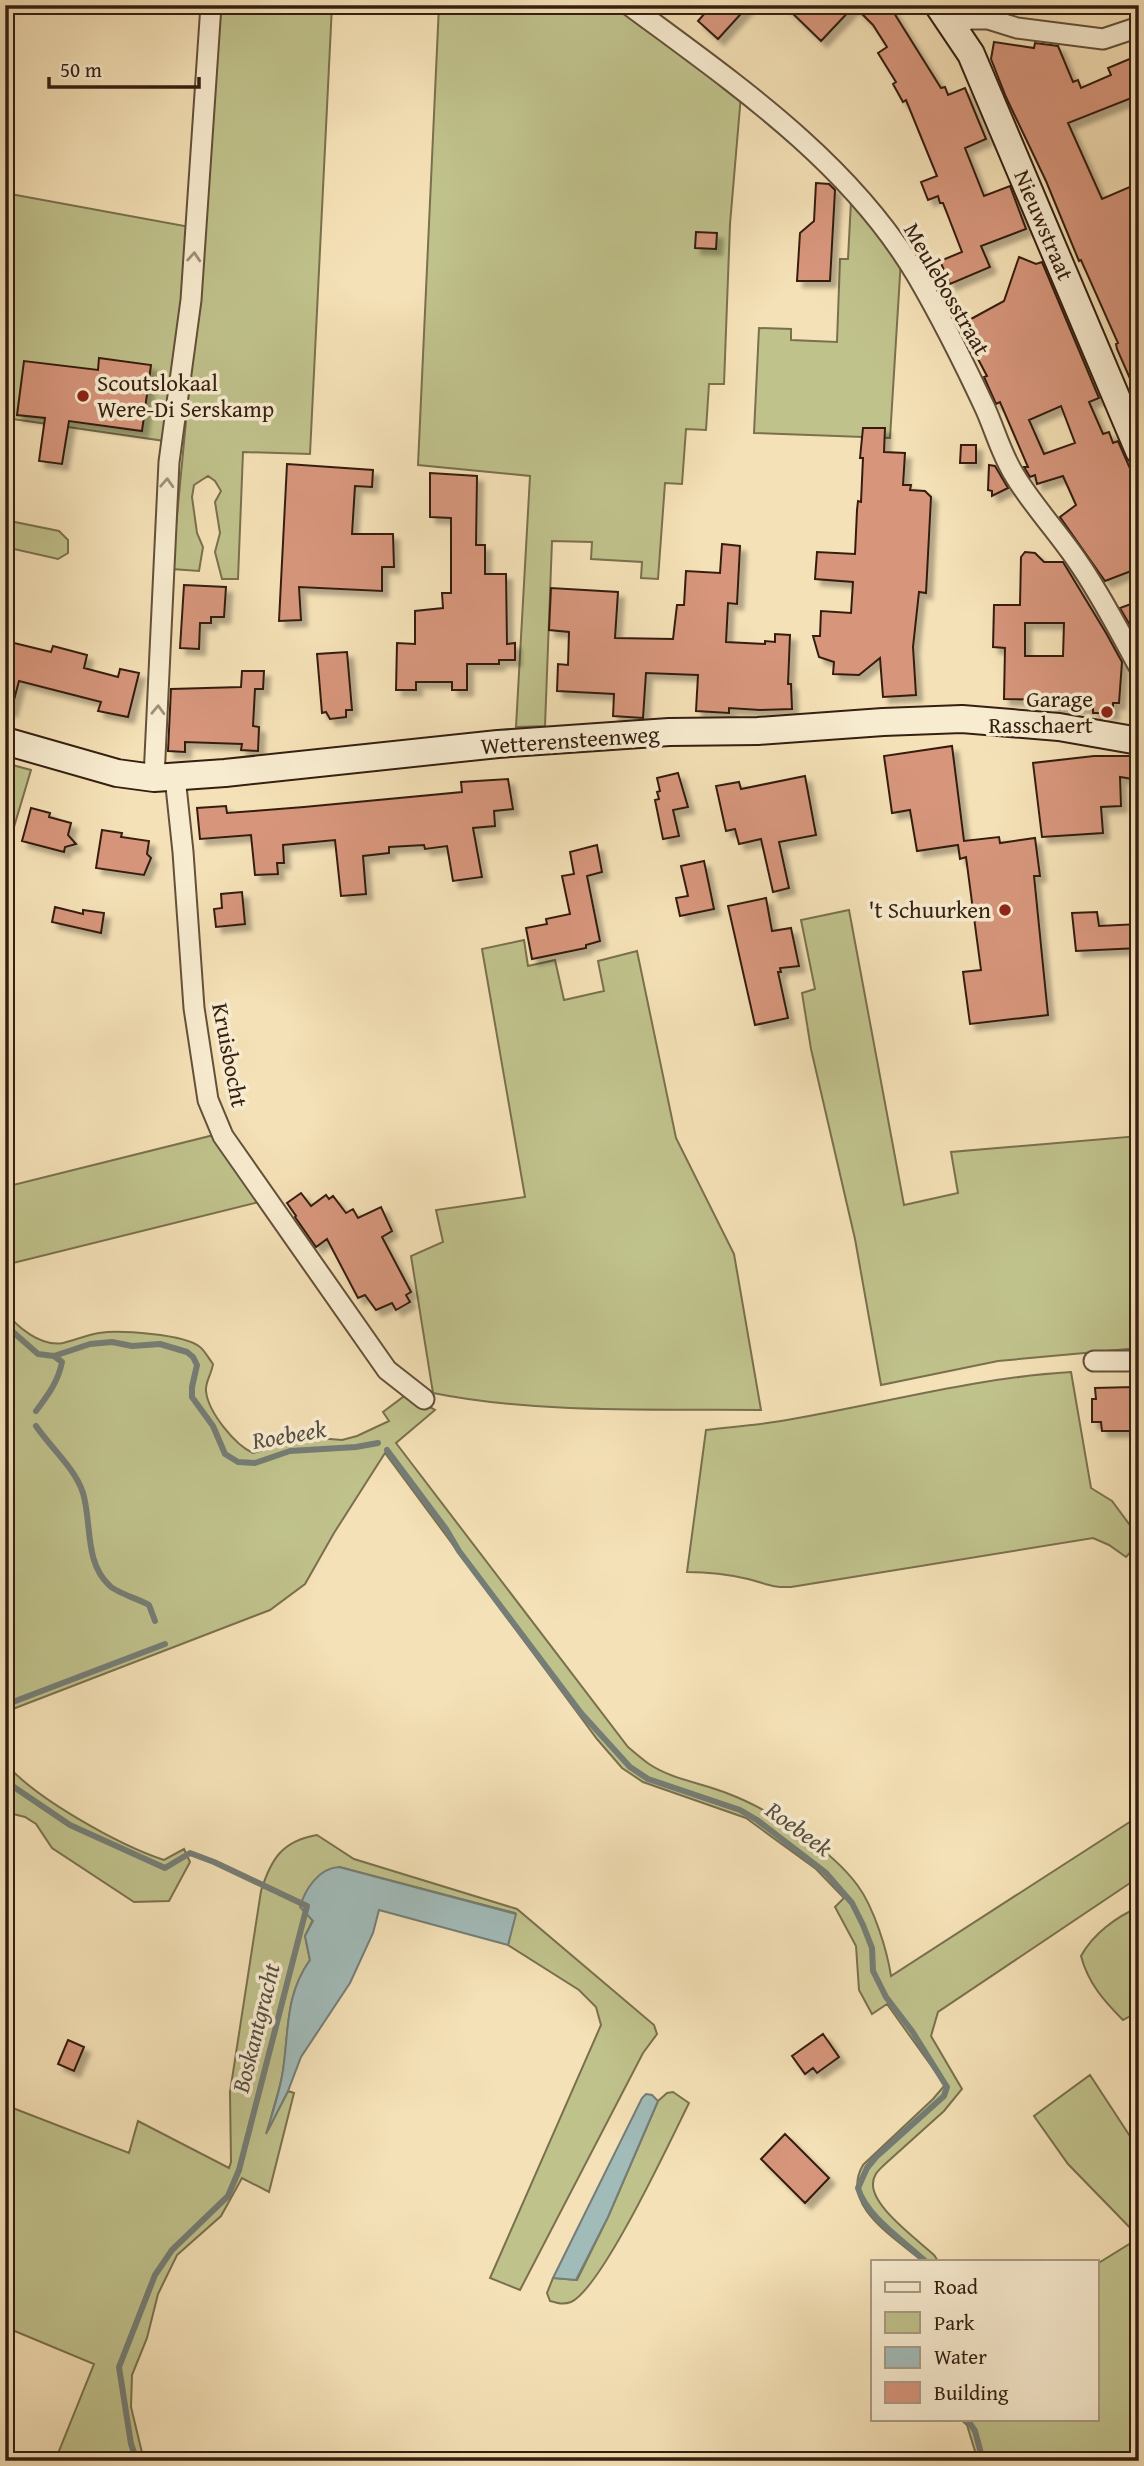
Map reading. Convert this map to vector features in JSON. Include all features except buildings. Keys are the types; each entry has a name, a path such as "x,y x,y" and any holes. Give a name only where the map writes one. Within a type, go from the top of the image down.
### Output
{"street":[{"name":"Kruisbocht","path":"211,5 191,300 169,462 164,778 183,852 194,1008 208,1100 223,1136 387,1370 424,1399"},
{"name":"Meulebosstraat","path":"629,5 743,90 800,139 861,201 892,239 953,341 1013,473 1078,561 1139,667"},
{"path":"945,15 988,19 1017,28 1103,39 1139,27"},
{"name":"Nieuwstraat","path":"945,15 971,54 1139,451"},
{"name":"Wetterensteenweg","path":"5,741 117,773 164,778 498,744 669,732 758,731 962,719 1059,727 1139,741"},
{"path":"1094,1361 1139,1361"}],"green space":[{"path":"218,5 332,5 310,454 243,452 238,579 222,579 215,552 220,533 215,502 221,491 208,476 194,485 192,497 197,533 203,547 199,571 172,569 200,273"},
{"path":"439,5 618,5 741,95 730,224 724,384 709,384 706,430 686,429 682,484 665,483 658,579 641,578 642,562 591,559 592,542 552,541 545,726 516,727 530,476 418,465"},
{"path":"5,193 190,227 165,441 5,418"},
{"path":"851,201 901,259 890,438 754,433 759,328 791,329 791,340 837,342 840,259 848,259"},
{"path":"5,520 59,531 68,540 68,553 58,559 5,547"},
{"path":"5,763 31,770 5,857"},
{"path":"849,910 904,1205 958,1193 951,1152 1139,1136 1139,1348 998,1361 881,1385 855,1239 811,1049 802,993 815,989 801,920"},
{"path":"524,940 528,966 555,960 564,1000 604,991 598,961 637,951 676,1138 734,1254 761,1410 555,1407 473,1400 433,1393 411,1256 443,1242 436,1210 525,1197 482,949"},
{"path":"214,1135 259,1202 5,1265 5,1187"},
{"path":"5,1310 22,1329 46,1342 63,1343 99,1333 121,1332 167,1336 200,1347 213,1364 206,1388 217,1418 238,1443 253,1453 293,1441 318,1438 342,1440 357,1436 389,1421 383,1412 407,1394 435,1410 396,1443 628,1747 658,1769 746,1801 817,1845 847,1872 858,1886 874,1917 891,1976 1139,1816 1139,1877 938,2012 931,2036 962,2089 944,2111 880,2169 873,2184 880,2203 888,2213 937,2260 921,2260 874,2220 858,2194 858,2180 863,2165 945,2085 887,2004 872,2014 859,1990 856,1946 835,1907 844,1898 816,1869 746,1818 643,1782 622,1768 597,1739 385,1453 305,1584 270,1610 5,1712"},
{"path":"1071,1372 1091,1488 1112,1501 1138,1536 1137,1545 1126,1557 1093,1538 791,1587 773,1586 725,1575 687,1572 706,1430 817,1415 998,1380"},
{"path":"5,1763 57,1806 125,1844 164,1860 184,1849 190,1862 169,1901 134,1902 52,1848 36,1824 25,1817 5,1812"},
{"path":"317,1835 354,1859 517,1909 654,2025 657,2034 643,2053 520,2290 490,2278 601,2025 596,2007 579,1990 508,1945 515,1913 339,1867 305,1936 310,1960 292,2000 282,2078 268,2130 288,2091 294,2093 269,2192 242,2178 221,2216 177,2255 158,2294 147,2338 132,2375 131,2407 144,2461 55,2461 94,2364 5,2327 5,2105 129,2153 138,2121 229,2168 230,2092 261,1891 269,1870 280,1853 295,1842"},
{"path":"1139,1907 1139,2011 1123,2020 1097,1991 1081,1956 1092,1940 1106,1927"},
{"path":"1090,2075 1139,2150 1139,2237 1068,2164 1034,2116"},
{"path":"673,2092 689,2103 617,2242 584,2291 568,2303 550,2301 547,2293 553,2278 577,2280 608,2217 658,2101 667,2093"},
{"path":"1139,2238 1139,2461 978,2461 967,2425 961,2420 1098,2420 1098,2263"}],"water":[{"path":"339,1867 516,1914 508,1945 379,1910 373,1933 350,1983 301,2057 288,2091 266,2134 282,2078 292,2000 310,1960 305,1936 313,1921 300,1907 305,1893 319,1875"},
{"path":"646,2094 652,2095 658,2101 608,2217 576,2280 553,2278 642,2098"}],"waterway":[{"name":"Roebeek","path":"5,1325 38,1354 54,1356 90,1344 112,1342 132,1346 160,1344 187,1352 197,1365 192,1397 213,1426 225,1454 238,1462 255,1463 290,1451 378,1443"},
{"name":"Boskantgracht","path":"36,1411 58,1376 62,1362 54,1356"},
{"name":"Boskantgracht","path":"36,1426 68,1466 83,1493 92,1554 102,1577 113,1589 149,1605 155,1621"},
{"name":"Roebeek","path":"387,1450 581,1713 630,1767 648,1779 740,1810 757,1820 826,1873 852,1903 872,1948 873,1971 886,1997 912,2031 947,2087 944,2096 876,2157 867,2168 858,2188 877,2218 924,2260"},
{"name":"Boskantgracht","path":"5,1705 165,1644"},
{"name":"Boskantgracht","path":"5,1778 8,1783 70,1825 165,1868 190,1853 307,1906 239,2170 228,2196 172,2250 155,2275 119,2367 131,2444 137,2461"},
{"name":"Roebeek","path":"968,2420 975,2431 983,2461"}],"place":[{"name":"Scoutslokaal Were-Di Serskamp","path":"83,396"},
{"name":"Garage Rasschaert","path":"1107,712"},
{"name":"'t Schuurken","path":"1005,910"}]}
